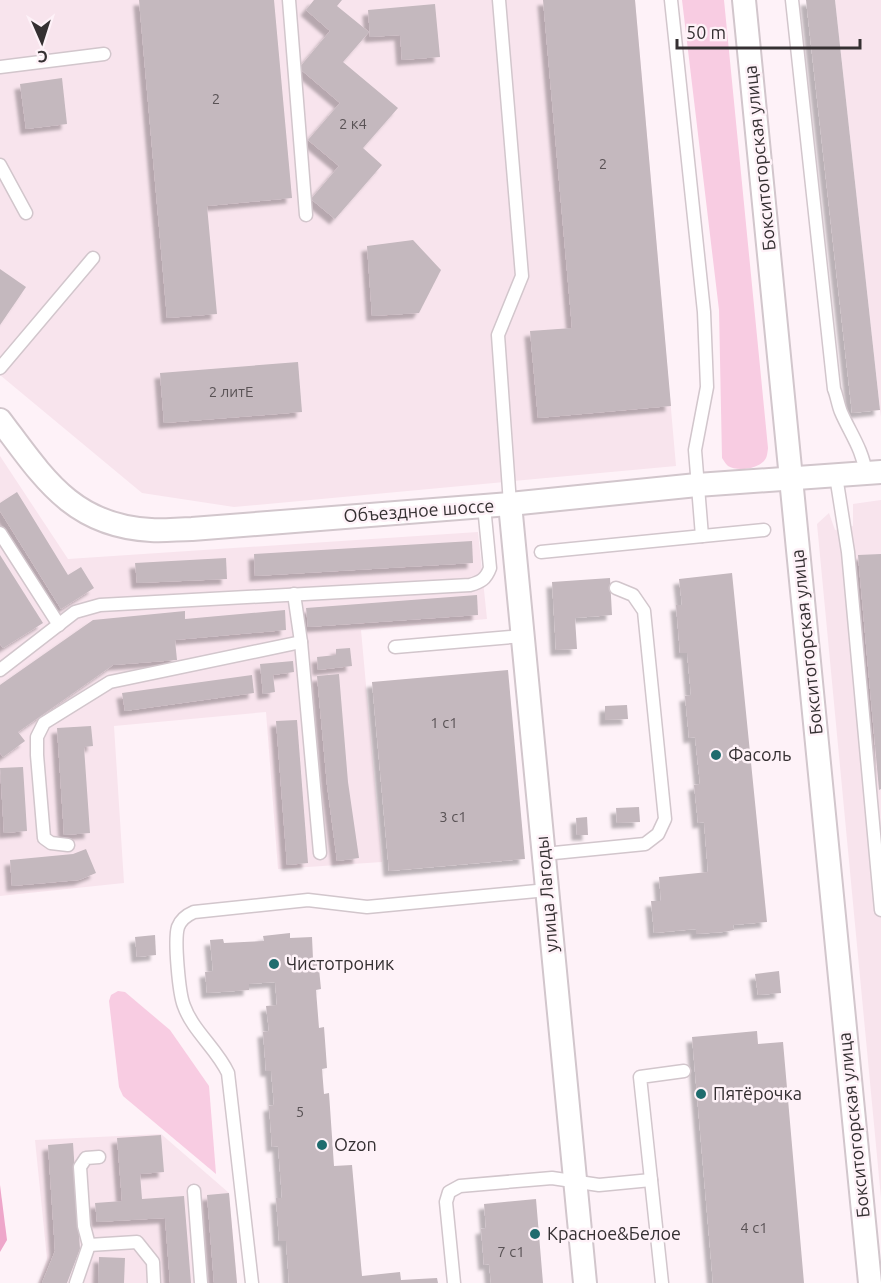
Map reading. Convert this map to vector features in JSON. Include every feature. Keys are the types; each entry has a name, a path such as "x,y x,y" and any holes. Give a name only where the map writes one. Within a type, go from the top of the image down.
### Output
{"street":[{"name":"Бокситогорская улица","path":"744,0 870,1283"},
{"name":"Объездное шоссе","path":"1,424 46,481 69,502 104,521 150,530 192,529 510,504 697,485 873,473"},
{"name":"улица Лагоды","path":"510,504 585,1283"}],"lane":[{"path":"289,0 306,215"},
{"path":"499,0 522,276 498,335 510,504"},
{"path":"671,0 704,312 707,387 694,450 702,536"},
{"path":"792,0 834,389 841,411 864,460 873,473"},
{"path":"0,68 104,54"},
{"path":"0,165 26,213"},
{"path":"0,368 93,258"},
{"path":"836,476 848,552 881,910"},
{"path":"1,667 75,612 100,605 470,585 480,582 487,576 490,568 484,506"},
{"path":"541,552 764,530"},
{"path":"0,533 59,625"},
{"path":"544,854 645,844 658,834 665,819 644,611 633,595 616,588"},
{"path":"294,594 301,642 320,853"},
{"path":"395,647 523,636"},
{"path":"68,845 51,843 44,838 37,755 38,737 44,723 110,682 301,642"},
{"path":"252,1283 228,1073 223,1062 191,1020 184,1007 181,992 176,938 178,926 184,916 194,912 308,900 368,907 547,890"},
{"path":"662,1283 640,1077 684,1071"},
{"path":"76,1283 90,1245 84,1226 80,1167 86,1158 99,1157"},
{"path":"454,1283 446,1202 449,1192 460,1186 552,1178 599,1185 651,1180"},
{"path":"194,1191 201,1283"},
{"path":"90,1245 137,1242 153,1262 154,1283"}],"shaded area":[{"path":"0,0 635,0 676,466 234,507 142,493 0,375"},
{"path":"682,0 724,0 768,448 763,462 749,468 732,468 722,458 719,310"},
{"path":"835,0 881,0 881,417 880,410"},
{"path":"0,456 68,559 478,532 487,619 361,630 382,862 278,869 266,712 114,726 124,883 0,896"},
{"path":"881,500 881,1198 817,524 829,513 835,530 853,526 853,504"},
{"path":"118,991 125,992 170,1030 209,1086 216,1174 123,1096 119,1087 109,1001 111,995"},
{"path":"161,1134 229,1193 237,1283 38,1283 47,1259 35,1140"},
{"path":"0,1185 7,1240 0,1252"}],"building":[{"path":"139,0 274,0 292,198 207,206 217,314 167,318"},
{"path":"314,0 342,0 337,6 369,32 343,62 398,108 363,148 382,165 335,219 311,199 339,166 308,140 340,103 299,68 330,31 306,10"},
{"path":"543,0 635,0 671,406 538,418 530,331 572,328"},
{"path":"806,0 835,0 880,410 852,413"},
{"path":"435,4 440,57 402,60 400,35 370,37 368,10"},
{"path":"62,78 67,124 26,129 20,84"},
{"path":"413,240 441,270 419,313 372,316 367,246"},
{"path":"0,269 26,287 0,325"},
{"path":"298,362 302,412 164,423 160,373"},
{"path":"17,492 68,575 81,567 94,588 61,609 0,511 0,503"},
{"path":"472,541 473,563 255,576 254,554"},
{"path":"881,554 881,789 879,790 858,555"},
{"path":"0,555 43,623 3,648 0,644"},
{"path":"226,558 227,579 137,583 135,563"},
{"path":"732,573 767,922 733,925 734,930 723,932 696,934 696,929 654,933 651,901 661,901 659,877 708,872 704,822 698,823 694,785 700,784 695,737 689,738 685,696 691,695 687,653 680,653 676,605 682,605 679,579"},
{"path":"610,578 612,615 575,618 577,649 556,650 552,582"},
{"path":"477,595 478,615 308,627 306,608"},
{"path":"285,610 286,630 175,640 177,660 113,665 18,732 25,741 3,757 0,753 0,685 93,620 185,611 185,619"},
{"path":"350,648 352,666 318,670 317,657 336,655 336,649"},
{"path":"293,661 294,672 273,675 275,692 263,694 260,664"},
{"path":"508,670 525,859 389,871 372,682"},
{"path":"339,674 348,782 359,858 337,861 317,676"},
{"path":"252,675 254,693 125,711 122,693"},
{"path":"627,705 628,719 605,720 605,706"},
{"path":"297,720 308,863 287,865 276,721"},
{"path":"91,726 93,746 84,747 90,833 64,835 57,728"},
{"path":"23,767 27,831 4,833 0,768"},
{"path":"639,807 640,822 617,823 616,808"},
{"path":"587,817 588,835 577,835 576,818"},
{"path":"86,849 96,873 79,880 12,886 10,860 73,854"},
{"path":"290,933 290,938 312,937 313,959 318,959 321,989 316,990 319,1028 324,1027 327,1068 322,1069 324,1094 329,1093 334,1166 352,1165 362,1276 400,1272 401,1280 437,1278 438,1283 289,1283 286,1241 279,1241 276,1198 282,1198 278,1146 272,1147 269,1106 274,1105 271,1071 266,1071 263,1032 269,1031 266,1006 277,1005 275,982 249,984 249,990 207,993 205,972 213,971 210,940 223,939 224,943 264,941 263,936"},
{"path":"155,935 156,955 137,957 135,937"},
{"path":"779,971 781,993 758,995 755,974"},
{"path":"757,1031 758,1044 783,1042 804,1283 713,1283 692,1037"},
{"path":"161,1135 164,1172 140,1174 142,1199 184,1196 191,1283 170,1283 165,1218 97,1222 95,1203 122,1201 117,1138"},
{"path":"73,1143 80,1249 67,1283 42,1283 55,1251 48,1145"},
{"path":"229,1193 237,1283 214,1283 207,1195"},
{"path":"536,1199 543,1283 491,1283 489,1264 484,1265 481,1229 486,1228 484,1204"},
{"path":"99,1257 125,1258 124,1283 98,1283"}],"place":[{"name":"Фасоль","path":"716,755"},
{"name":"Чистотроник","path":"274,964"},
{"name":"Пятёрочка","path":"701,1094"},
{"name":"Ozon","path":"322,1145"},
{"name":"Красное&Белое","path":"535,1234"}]}
